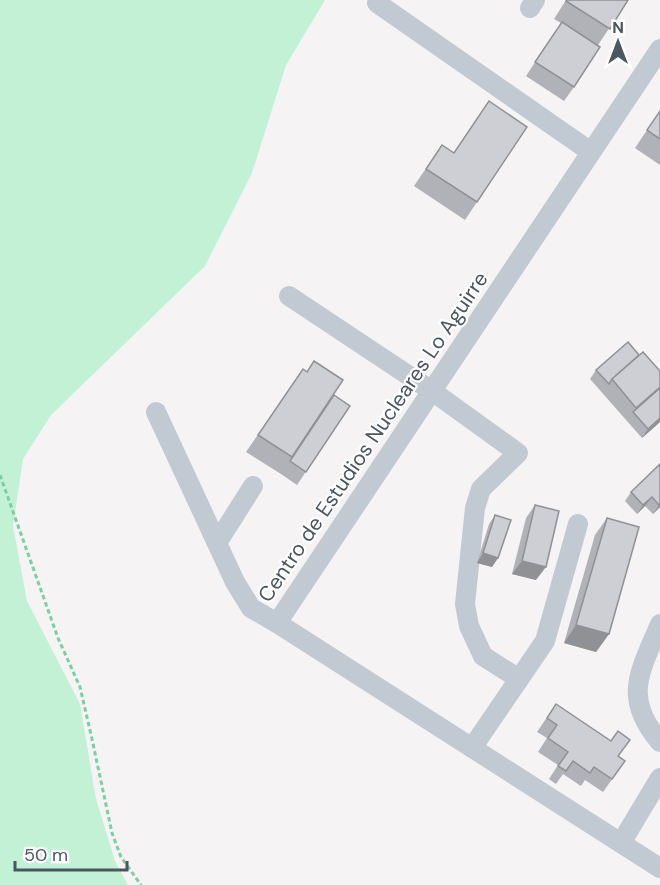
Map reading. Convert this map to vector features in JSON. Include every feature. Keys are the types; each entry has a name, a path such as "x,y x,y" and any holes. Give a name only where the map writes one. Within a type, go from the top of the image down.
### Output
{"lane":[{"path":"379,0 377,3 591,152"},
{"name":"Centro de Estudios Nucleares Lo Aguirre","path":"660,49 277,623 660,868"},
{"path":"289,296 518,453 481,489 475,508 465,604 469,626 483,656 519,679"},
{"path":"156,412 235,582 252,608 277,623"},
{"path":"217,543 253,486"},
{"path":"472,748 545,641 579,524"},
{"path":"660,624 638,676 637,701 650,730 660,742"},
{"path":"621,843 660,777"}],"path":[{"path":"0,475 50,618 80,687 112,834 121,857 141,885"}],"green space":[{"path":"0,0 325,0 286,65 252,173 205,266 51,415 23,459 13,526 27,601 80,704 96,799 115,861 128,885 0,885"}],"building":[{"path":"567,0 628,0 610,29"},
{"path":"562,22 600,47 574,87 535,62"},
{"path":"489,101 527,127 477,202 426,169 442,145 454,153"},
{"path":"660,111 660,139 647,130"},
{"path":"628,342 639,355 609,384 596,370"},
{"path":"643,352 660,371 660,387 636,408 612,379"},
{"path":"314,361 343,380 292,457 258,435 303,369 307,372"},
{"path":"660,388 660,418 648,429 633,412"},
{"path":"334,395 350,406 306,472 290,461"},
{"path":"660,464 660,504 652,497 643,505 631,492"},
{"path":"535,505 559,511 546,567 522,561"},
{"path":"495,515 511,520 498,558 483,553"},
{"path":"607,518 639,527 609,634 576,625"},
{"path":"556,704 611,741 618,731 630,740 618,756 625,761 612,779 594,767 590,773 573,761 566,771 558,766 568,752 548,738 557,725 547,718"}]}
